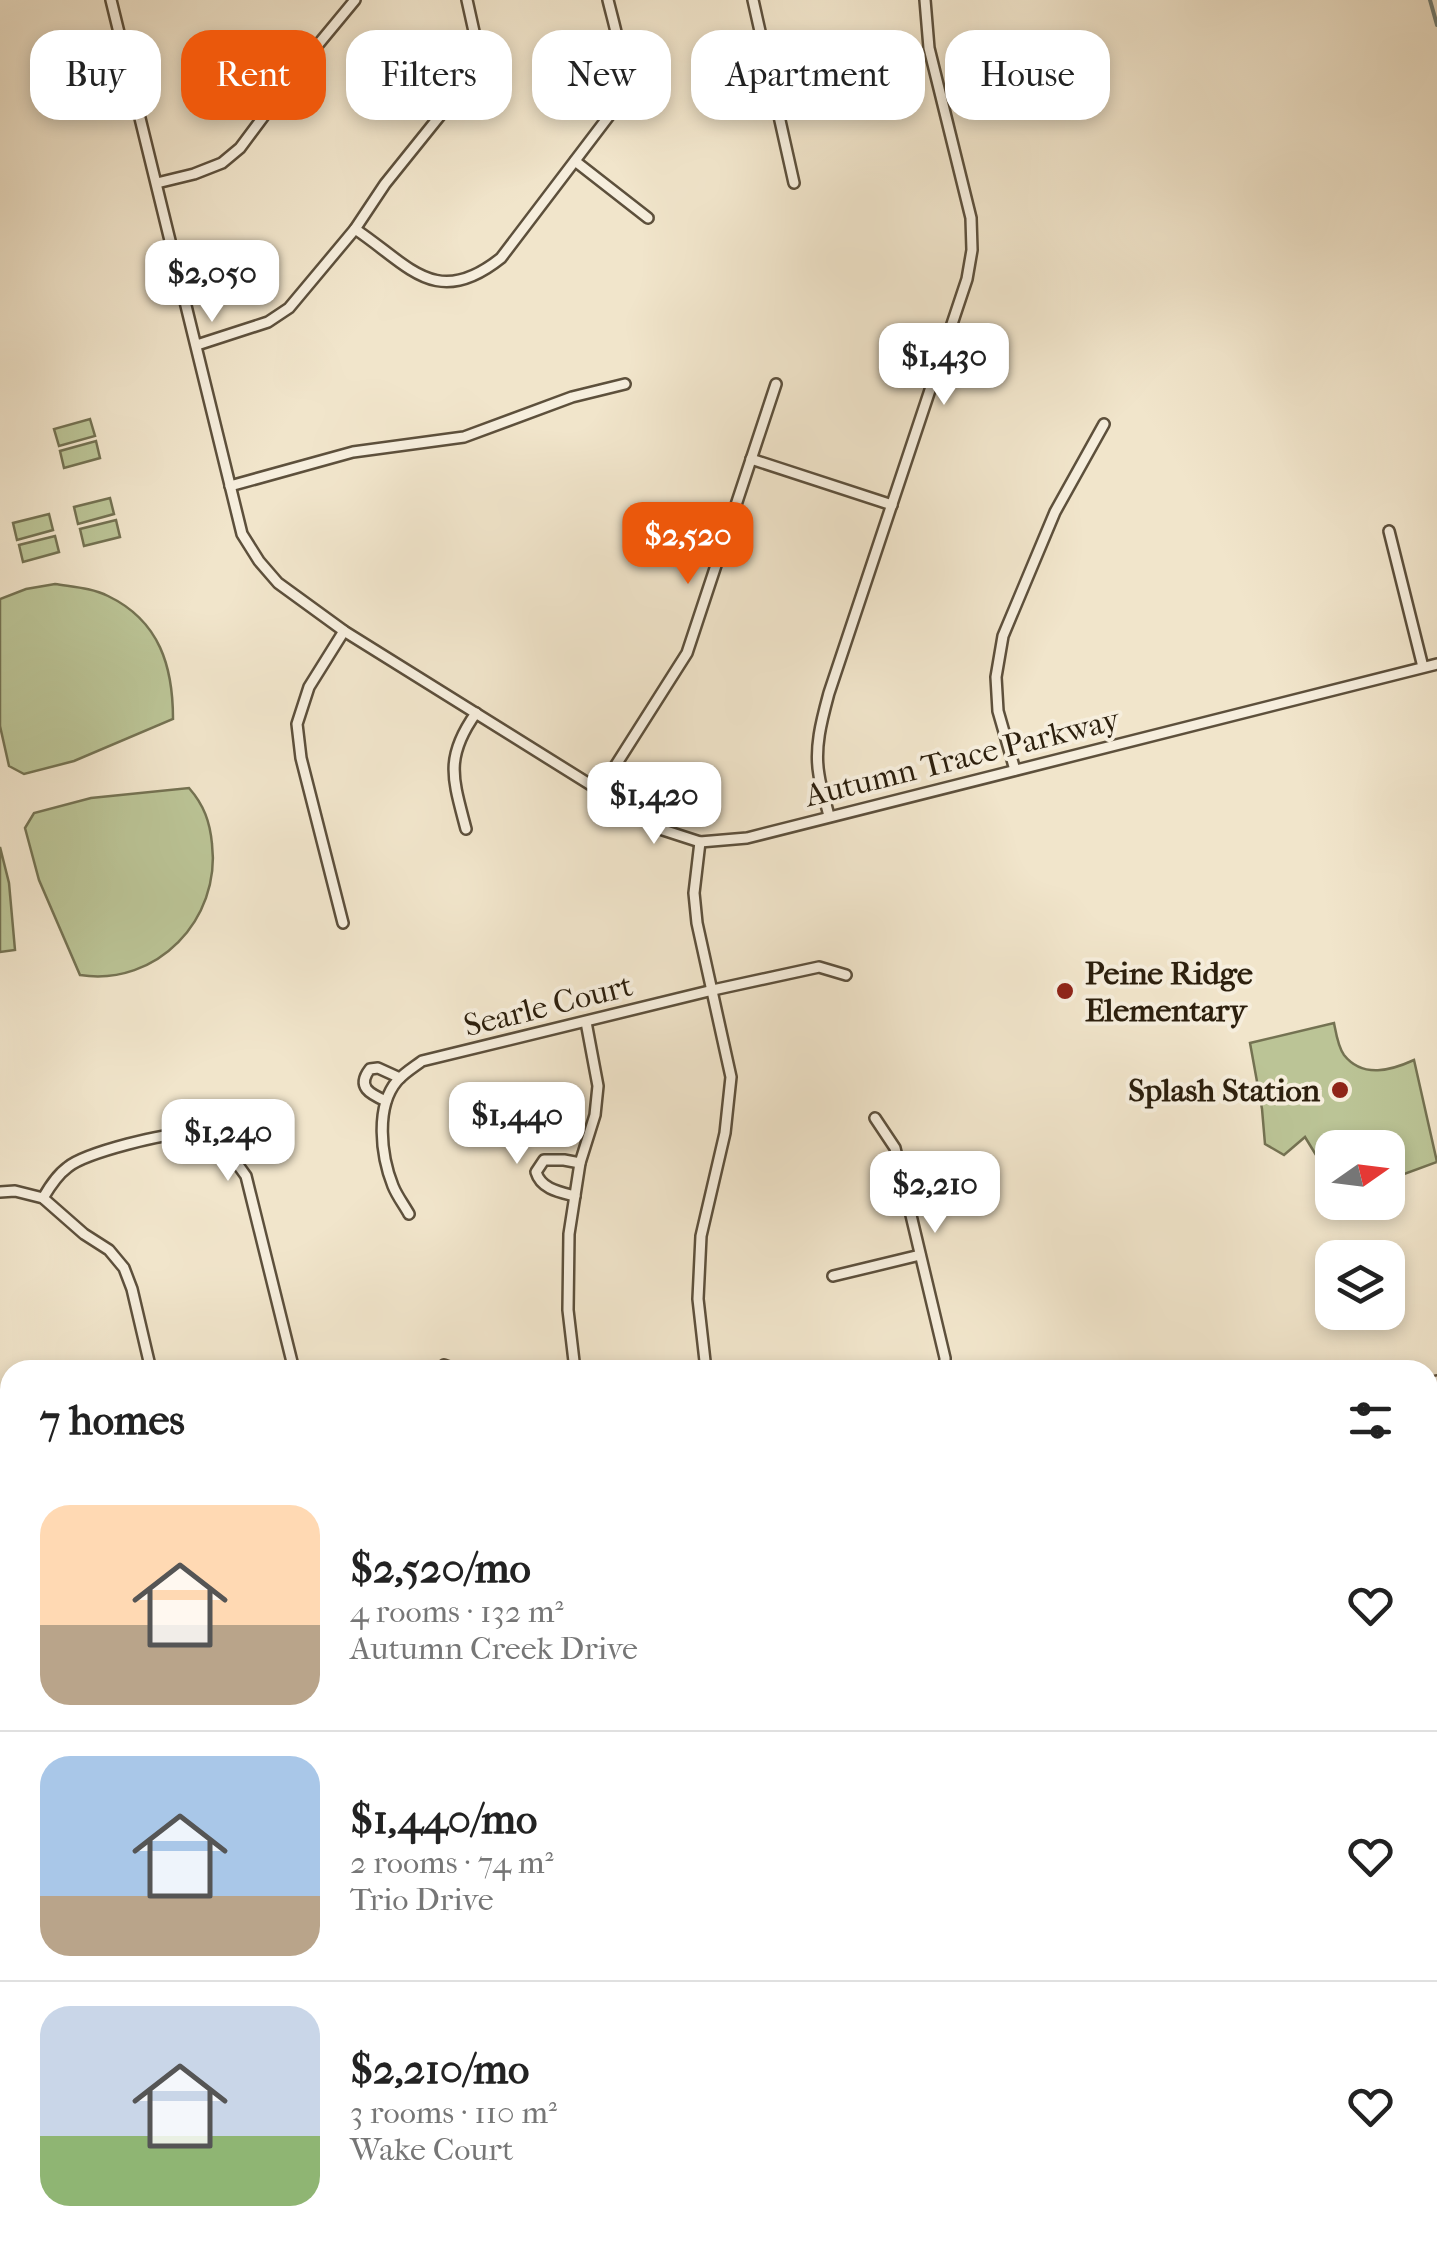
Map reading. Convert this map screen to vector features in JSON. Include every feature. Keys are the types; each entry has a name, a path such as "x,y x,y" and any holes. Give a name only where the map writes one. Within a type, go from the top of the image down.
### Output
{"street":[{"name":"Autumn Trace Parkway","path":"111,0 242,534 259,562 278,584 344,632 663,830 700,842 747,838 1437,664"},
{"path":"157,183 222,163 240,148 355,0"},
{"path":"197,345 268,322 289,308 355,229 385,184 463,87 474,63 475,36 466,0"},
{"path":"355,229 424,278 450,282 469,278 501,258 618,104 623,64 608,0"},
{"path":"753,0 794,183"},
{"path":"829,816 817,752 829,692 967,280 972,250 971,218 929,48 925,0"},
{"path":"575,161 648,218"},
{"path":"230,486 353,452 464,437 572,397 625,384"},
{"path":"600,790 686,653 776,384"},
{"path":"1014,770 998,711 996,677 1003,636 1055,512 1104,424"},
{"path":"751,459 892,504"},
{"path":"1389,532 1423,667"},
{"path":"343,923 301,758 297,724 309,687 344,632"},
{"path":"466,829 453,780 460,735 476,713"},
{"path":"700,842 694,894 697,923 731,1077 726,1133 701,1236 698,1300 705,1360"},
{"name":"Searle Court","path":"409,1214 393,1186 381,1134 386,1101 400,1078 422,1061 818,967 846,975"},
{"path":"574,1360 568,1310 569,1234 598,1086 586,1022"},
{"name":"Searle Court","path":"386,1101 367,1091 363,1084 365,1075 378,1068 400,1078"},
{"path":"201,1137 223,1116 236,1118 242,1136 229,1154"},
{"path":"875,1118 894,1148 945,1360"},
{"path":"43,1198 53,1181 71,1164 92,1154 172,1134 192,1134 210,1140 229,1154 246,1176 292,1360"},
{"path":"575,1196 552,1190 538,1180 536,1172 544,1160 580,1163"},
{"path":"0,1192 15,1191 43,1198 109,1250 124,1268 132,1289 149,1360"},
{"path":"832,1276 920,1255"}],"green space":[{"path":"90,419 95,436 59,446 54,429"},
{"path":"96,441 100,458 64,468 60,451"},
{"path":"110,498 114,514 78,524 74,507"},
{"path":"49,514 53,530 17,540 13,523"},
{"path":"116,520 120,537 84,546 80,529"},
{"path":"55,536 59,552 23,562 19,545"},
{"path":"55,584 102,593 140,618 160,647 166,664 173,719 74,761 24,774 9,766 0,726 0,599"},
{"path":"189,788 205,814 212,844 212,872 206,898 194,922 158,959 108,976 80,975 39,880 25,828 34,813 91,798"},
{"path":"0,847 9,883 15,950 0,952"},
{"name":"Splash Station","path":"1334,1023 1342,1052 1360,1067 1387,1069 1414,1060 1437,1162 1405,1174 1405,1130 1315,1130 1315,1153 1305,1137 1284,1155 1265,1144 1250,1043"}],"waterway":[{"path":"1430,0 1437,25"}],"place":[{"name":"Peine Ridge Elementary","path":"1065,991"},
{"name":"Splash Station","path":"1340,1090"}]}
